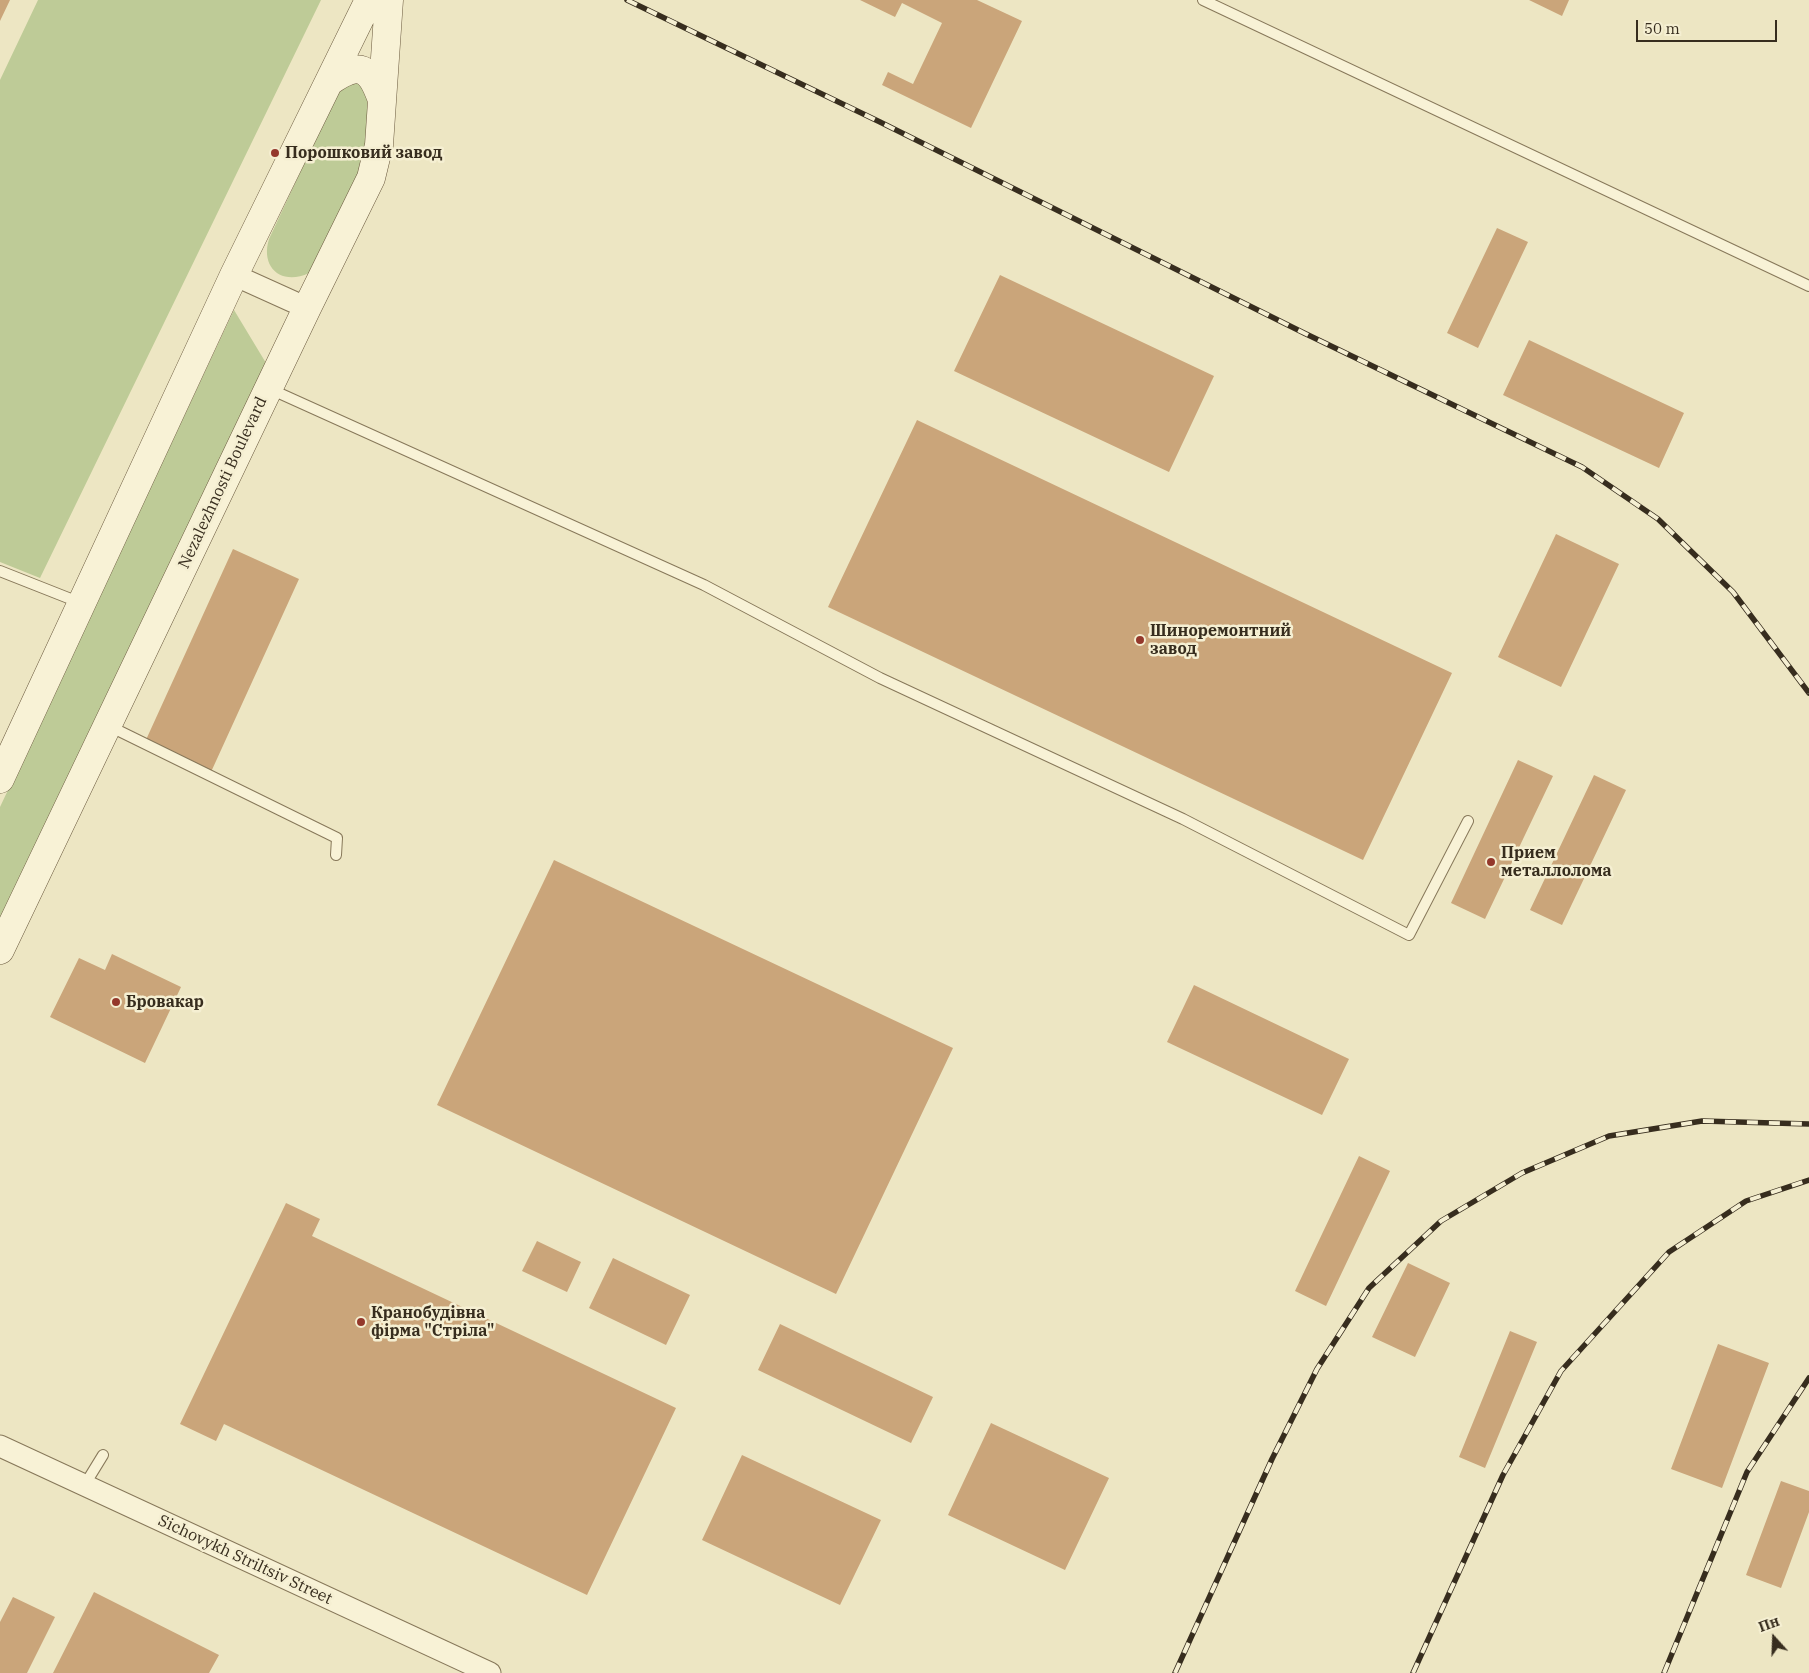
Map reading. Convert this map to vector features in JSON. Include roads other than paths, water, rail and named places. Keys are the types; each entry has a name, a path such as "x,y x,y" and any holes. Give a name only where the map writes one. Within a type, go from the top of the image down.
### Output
{"street":[{"path":"4,762 82,603 234,275 369,0"},
{"name":"Nezalezhnosti Boulevard","path":"0,950 371,178 379,145 389,0"},
{"path":"329,82 344,72 363,70 376,82 382,100"},
{"path":"234,275 307,308"},
{"name":"Sichovykh Striltsiv Street","path":"0,1446 490,1673"}],"lane":[{"path":"1203,0 1809,286"},
{"path":"269,388 704,585 880,678 1183,819 1409,935 1468,821"},
{"path":"0,571 82,603"},
{"path":"108,726 337,838 336,855"},
{"path":"84,1486 103,1455"}],"railway":[{"path":"627,0 880,122 1304,333 1582,467 1658,519 1733,592 1809,693"},
{"path":"1175,1673 1272,1459 1317,1369 1369,1288 1441,1221 1522,1173 1609,1136 1702,1121 1809,1124"},
{"path":"1413,1673 1503,1475 1561,1371 1669,1252 1746,1201 1809,1180"},
{"path":"1664,1673 1747,1472 1809,1378"}],"place":[{"name":"Порошковий завод","path":"275,153"},
{"name":"Шиноремонтний завод","path":"1140,640"},
{"name":"Прием металлолома","path":"1491,862"},
{"name":"Бровакар","path":"116,1002"},
{"name":"Кранобудівна фірма \"Стріла\"","path":"361,1322"}]}
